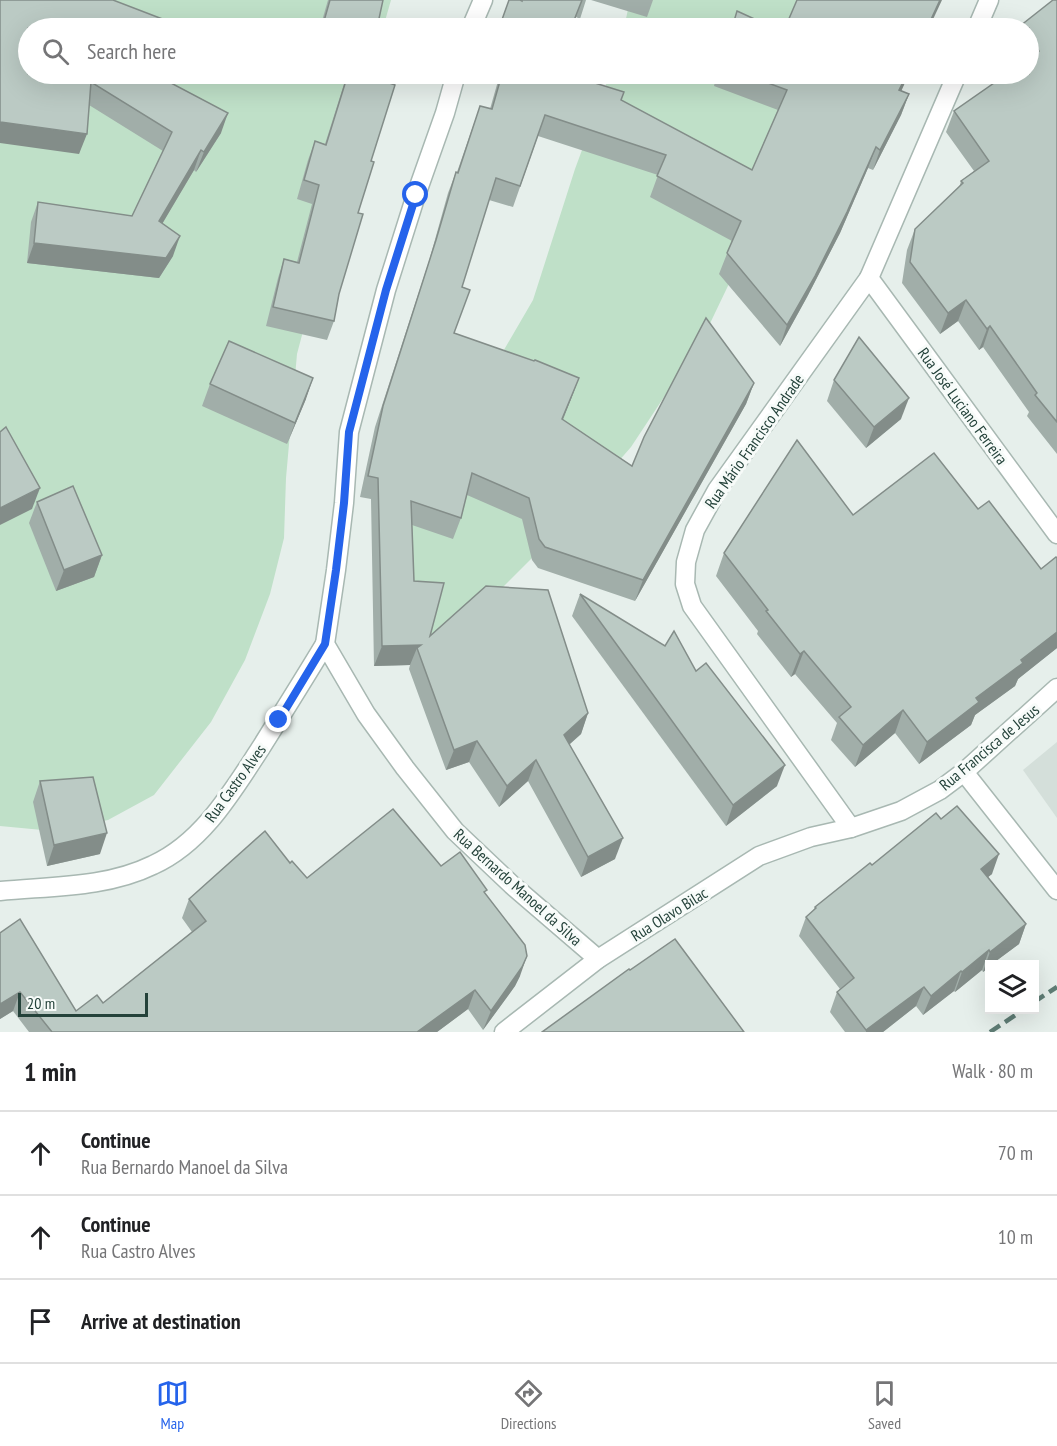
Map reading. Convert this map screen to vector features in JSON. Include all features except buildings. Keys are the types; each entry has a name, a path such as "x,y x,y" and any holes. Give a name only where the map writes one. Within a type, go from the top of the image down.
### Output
{"street":[{"path":"475,18 483,0"},
{"path":"981,18 989,0"},
{"path":"325,644 344,503 349,432 386,290 453,84"},
{"name":"Rua Mário Francisco Andrade","path":"851,828 692,606 685,584 686,562 695,530 717,490 869,278 953,84"},
{"name":"Rua José Luciano Ferreira","path":"869,278 1057,534"},
{"name":"Rua Castro Alves","path":"0,891 90,884 152,866 177,852 221,806 279,720 325,644"},
{"name":"Rua Bernardo Manoel da Silva","path":"325,644 366,714 455,831 512,885 598,959"},
{"name":"Rua Francisca de Jesus","path":"851,828 901,811 940,790 964,772 1057,688"},
{"path":"964,772 1057,890"},
{"name":"Rua Olavo Bilac","path":"504,1032 598,959 759,856 811,837 851,828"}],"shaded area":[{"path":"1057,742 1057,818 1023,770"}],"green space":[{"path":"0,0 391,0 386,18 18,18 18,84 368,84 297,354 286,478 284,538 270,594 245,660 211,722 154,795 108,820 53,831 0,826"},
{"path":"630,0 824,0 819,18 626,18"},
{"path":"606,84 800,84 761,217 703,338 631,447 550,540 471,619 446,631 423,635 382,559 533,300 575,169"}],"railway":[{"path":"1039,999 1057,987"},
{"path":"990,1032 1017,1014"}],"route":[{"path":"279,720 325,644 344,503 349,432 386,290 416,195"}]}
